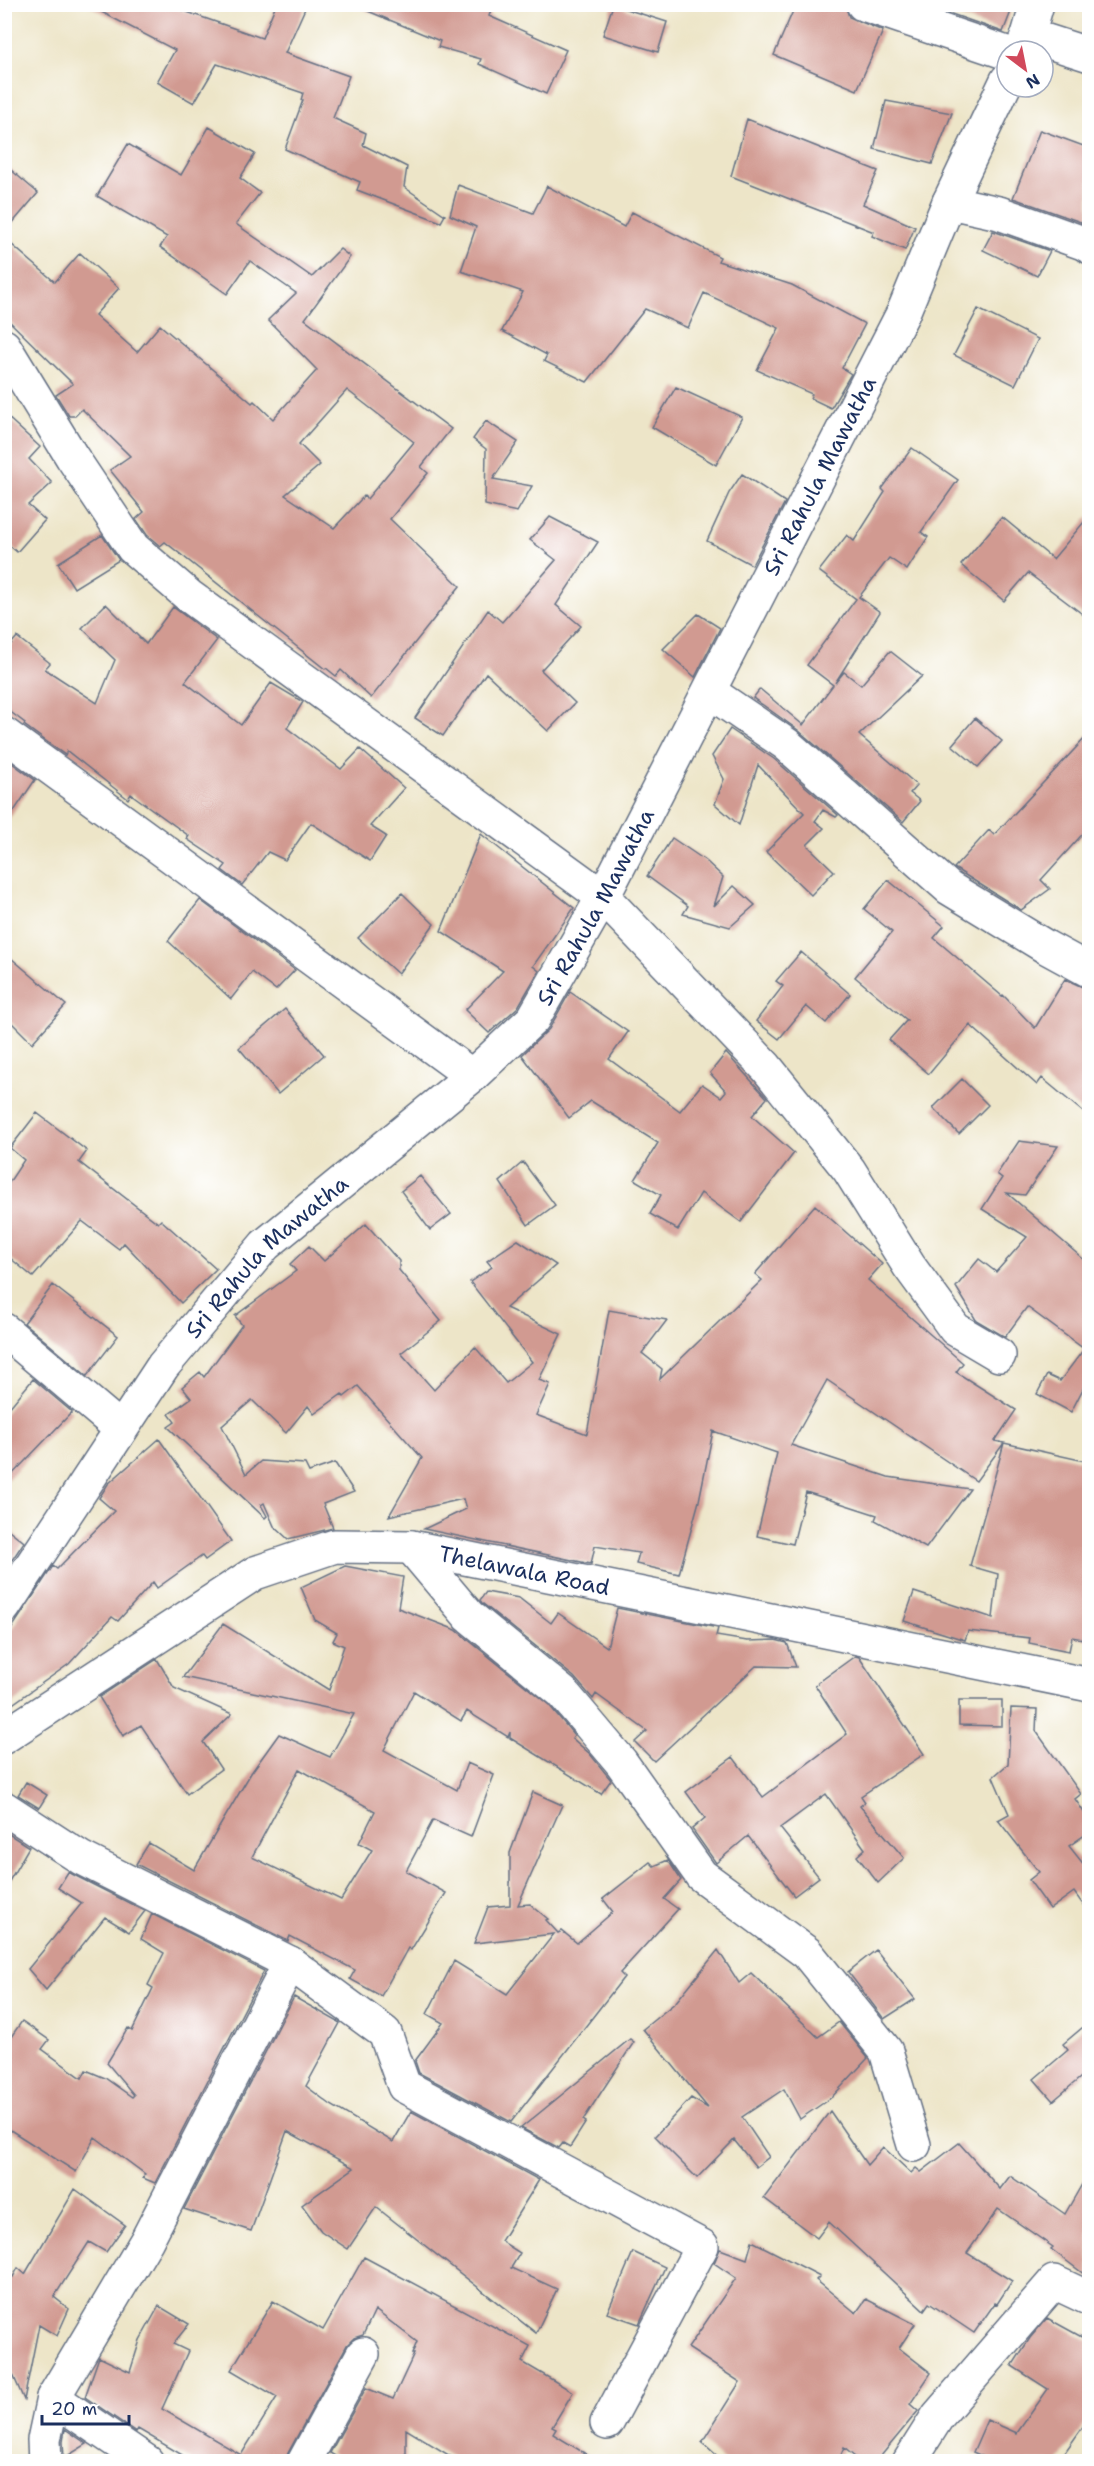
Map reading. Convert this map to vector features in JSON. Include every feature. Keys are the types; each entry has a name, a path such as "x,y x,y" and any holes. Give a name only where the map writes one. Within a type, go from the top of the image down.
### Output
{"street":[{"path":"863,4 995,40"},
{"path":"1022,39 1037,4"},
{"path":"1055,51 1089,55"},
{"name":"Sri Rahula Mawatha","path":"9,1589 163,1366 266,1245 472,1076 533,1019 603,897 903,312 949,202 998,99"},
{"path":"949,202 999,213 1089,247"},
{"path":"4,346 72,457 133,548 189,596 603,897 780,1085 849,1170 909,1266 955,1329 999,1355"},
{"path":"710,692 786,744 949,888 1089,971"},
{"path":"4,734 472,1076"},
{"path":"4,1330 121,1429"},
{"name":"Thelawala Road","path":"4,1737 255,1573 335,1546 411,1547 1089,1685"},
{"path":"411,1547 469,1616 562,1692 621,1762 701,1875 807,1953 886,2051 914,2145"},
{"path":"4,1808 81,1858 290,1963 385,2033 404,2086 702,2246 607,2423"},
{"path":"45,2462 44,2440 53,2398 147,2240 290,1963"},
{"path":"909,2462 938,2416 1054,2282 1089,2299"},
{"path":"304,2462 363,2355"},
{"path":"53,2398 147,2462"}],"building":[{"path":"86,4 164,4 262,38 276,4 307,4 285,53 349,76 333,118 366,133 363,145 407,167 404,187 445,215 441,222 357,190 360,182 285,149 303,100 301,100 303,93 217,64 194,103 157,82 175,50"},
{"path":"351,4 493,4 489,16 566,50 546,94 479,64 481,59 438,47 440,41"},
{"path":"796,4 845,4 849,17 883,31 857,90 774,55"},
{"path":"923,4 1014,4 1003,32"},
{"path":"613,5 667,22 658,52 603,35"},
{"path":"886,101 952,113 932,164 874,149"},
{"path":"747,119 878,171 863,204 915,227 905,250 872,236 874,232 731,176"},
{"path":"209,127 255,154 240,178 260,193 236,224 312,277 340,249 350,257 305,319 451,429 421,467 428,473 390,519 460,586 371,698 341,670 336,676 325,669 165,542 160,546 147,535 136,519 144,512 110,470 130,456 82,409 75,416 69,416 56,395 73,384 4,316 4,238 55,282 80,253 119,288 95,315 137,352 160,325 273,419 317,370 268,320 296,293 250,261 227,294 160,247 167,237 97,196 128,144 181,175","holes":["347,390 414,442 367,499 364,496 334,528 285,495 320,465 299,444"]},
{"path":"1040,130 1089,148 1089,225 1013,198"},
{"path":"4,164 38,193 4,233"},
{"path":"458,185 533,213 547,186 624,227 632,212 720,257 718,261 792,285 865,324 842,368 851,374 831,408 810,398 812,394 757,370 779,328 704,293 688,328 645,309 587,382 544,361 547,355 502,331 523,292 461,271 476,227 450,215"},
{"path":"993,231 1050,251 1037,276 983,250"},
{"path":"978,309 1038,339 1015,385 954,355"},
{"path":"676,387 742,417 716,465 652,427"},
{"path":"4,414 40,447 29,459 52,483 28,505 45,520 17,552 4,541"},
{"path":"486,421 518,442 493,479 532,486 517,512 485,505 486,449 473,439"},
{"path":"912,448 958,480 921,532 928,537 907,570 889,558 859,597 880,612 835,683 844,672 861,685 890,651 922,676 859,735 917,785 910,793 920,801 903,822 798,730 753,698 760,689 803,725 833,685 807,665 856,599 819,571 847,535 854,541 885,492 882,489"},
{"path":"742,474 785,502 752,565 707,541 729,493"},
{"path":"1089,516 1089,619 1028,573 1004,601 961,565 1002,517 1053,559"},
{"path":"550,517 598,542 556,605 581,626 541,670 575,703 548,731 486,673 443,736 415,718 488,610 502,622 556,560 530,540"},
{"path":"102,535 119,560 74,588 58,563"},
{"path":"106,604 146,644 173,607 217,640 185,682 241,725 271,683 303,702 287,728 341,769 360,749 404,788 370,826 386,836 370,861 311,823 285,860 268,852 242,885 222,870 226,865 187,839 189,836 131,794 128,799 67,751 65,755 24,725 25,723 4,707 4,652 17,637 50,663 45,669 97,703 115,660 82,628"},
{"path":"698,614 720,628 695,677 663,649"},
{"path":"975,718 1002,741 978,767 952,745"},
{"path":"730,729 774,759 838,815 836,817 823,810 815,821 824,828 807,845 834,871 811,895 766,852 804,813 758,765 739,825 715,804 724,779 712,756"},
{"path":"1089,734 1089,827 1041,880 1050,889 1021,910 954,868 989,830 994,835"},
{"path":"5,758 35,780 4,826 4,760"},
{"path":"481,834 574,908 533,966 539,971 518,1007 489,1033 465,1010 503,971 441,931"},
{"path":"672,838 706,861 723,877 714,906 734,886 755,905 730,927 683,914 688,906 647,876"},
{"path":"888,880 944,926 934,938 1003,995 1035,1028 1065,979 1089,990 1089,1117 1042,1078 1037,1085 970,1025 929,1074 889,1040 907,1020 855,977 892,932 864,909"},
{"path":"402,893 434,924 398,974 358,938"},
{"path":"200,900 295,970 276,990 252,972 231,999 168,941"},
{"path":"4,952 66,1005 32,1043 4,1015"},
{"path":"801,952 850,994 826,1023 806,1006 779,1039 756,1021 783,986 776,981"},
{"path":"570,992 628,1032 609,1059 680,1111 702,1084 721,1097 726,1091 710,1073 726,1053 767,1098 752,1116 794,1153 741,1222 701,1193 678,1230 650,1214 661,1195 635,1180 658,1143 591,1101 569,1118 522,1055 549,1029"},
{"path":"285,1009 324,1055 278,1094 239,1048"},
{"path":"962,1079 988,1105 959,1134 933,1108"},
{"path":"37,1113 87,1151 79,1162 158,1223 161,1220 216,1269 181,1303 124,1243 119,1249 82,1221 33,1277 4,1253 4,1190 24,1160 10,1148"},
{"path":"1019,1141 1058,1146 1025,1195 1007,1193 1089,1264 1089,1377 1071,1412 1037,1394 1047,1375 1060,1381 1084,1349 1027,1307 1005,1337 976,1320 956,1287 979,1259 996,1272 1027,1237 982,1209 1002,1178 997,1174"},
{"path":"523,1162 555,1205 528,1225 500,1182"},
{"path":"420,1176 451,1214 430,1230 401,1191"},
{"path":"815,1205 882,1264 868,1280 963,1363 956,1372 1016,1410 995,1441 1004,1443 976,1481 827,1380 791,1445 888,1477 970,1489 926,1548 875,1520 877,1515 806,1492 793,1544 757,1536 777,1453 713,1431 699,1501 679,1574 636,1564 639,1553 595,1546 591,1564 424,1529 466,1509 463,1499 389,1516 422,1458 358,1386 344,1397 342,1394 314,1414 308,1406 286,1433 252,1400 222,1426 246,1474 261,1461 305,1464 309,1472 335,1463 354,1492 323,1504 333,1528 288,1539 274,1526 264,1503 261,1505 267,1516 265,1518 168,1427 175,1422 169,1414 191,1398 182,1387 200,1372 204,1377 242,1325 235,1316 296,1271 290,1264 309,1246 324,1261 366,1224 399,1261 399,1270 441,1321 401,1353 434,1390 475,1347 506,1383 532,1362 470,1282 492,1267 487,1261 518,1240 556,1265 506,1308 561,1334 539,1380 550,1384 536,1415 587,1434 609,1310 667,1320 642,1353 662,1369 660,1379 762,1280 755,1274"},
{"path":"53,1285 118,1336 87,1376 24,1323"},
{"path":"33,1379 72,1412 4,1483 4,1414"},
{"path":"159,1439 231,1541 205,1560 202,1556 157,1588 153,1582 118,1621 112,1617 69,1664 4,1710 4,1640 53,1566 57,1569 114,1511 99,1498 108,1484"},
{"path":"1004,1443 1089,1462 1089,1640 1072,1637 1069,1651 1029,1643 1030,1638 968,1631 965,1640 904,1621 914,1592 993,1618 998,1574 970,1566"},
{"path":"4,1526 24,1542 12,1560 4,1554"},
{"path":"345,1566 403,1577 398,1608 456,1630 549,1705 574,1735 572,1738 590,1754 611,1780 601,1794 510,1738 510,1732 508,1737 467,1711 461,1721 414,1691 384,1750 457,1790 467,1763 494,1775 471,1837 433,1820 406,1871 446,1893 411,1950 408,1948 381,1996 350,1979 355,1970 290,1936 288,1941 136,1864 149,1843 194,1870 251,1773 279,1734 330,1757 354,1714 183,1677 223,1624 329,1690 344,1646 333,1641 337,1633 315,1620 301,1587","holes":["299,1769 375,1811 359,1843 372,1850 341,1900 252,1857"]},
{"path":"486,1592 519,1598 551,1623 558,1613 607,1647 617,1608 718,1628 716,1636 747,1641 775,1640 787,1643 796,1667 756,1666 654,1761 635,1742 647,1731 596,1694 593,1699 574,1677 482,1603 480,1600"},
{"path":"855,1656 859,1657 924,1754 861,1796 865,1802 860,1806 904,1858 878,1883 857,1856 865,1849 826,1794 780,1828 819,1877 794,1896 748,1836 716,1863 692,1829 705,1818 686,1792 733,1757 763,1797 847,1734 815,1685"},
{"path":"157,1659 174,1688 232,1714 203,1742 221,1769 187,1794 141,1725 123,1736 99,1697"},
{"path":"959,1700 1002,1700 1002,1726 959,1725"},
{"path":"1011,1708 1037,1709 1036,1731 1081,1794 1075,1799 1089,1820 1089,1832 1069,1846 1089,1871 1089,1913 1074,1892 1050,1909 1029,1880 1039,1872 998,1820 1009,1814 993,1777 1008,1764"},
{"path":"26,1782 47,1795 39,1808 18,1795"},
{"path":"533,1792 562,1805 518,1905 530,1904 548,1919 546,1920 558,1933 562,1931 577,1943 613,1912 603,1899 650,1862 654,1866 668,1860 681,1880 664,1899 678,1909 620,1973 624,1977 511,2122 419,2073 415,2061 443,2023 427,2014 454,1961 507,1994 554,1934 474,1943 488,1907 510,1905 510,1853"},
{"path":"4,1831 29,1847 4,1890"},
{"path":"68,1872 145,1911 129,1932 105,1917 46,1990 28,1969 82,1903 58,1888"},
{"path":"152,1914 264,1971 155,2183 143,2178 145,2174 95,2137 76,2172 4,2126 4,2047 22,2021 49,2040 42,2049 82,2078 86,2070 105,2078 132,2097 134,2095 107,2063 128,2028 132,2031 153,1988 148,1985 164,1953 141,1939"},
{"path":"718,1950 739,1983 751,1973 818,2037 839,2022 868,2058 832,2097 800,2119 784,2089 742,2117 769,2157 756,2167 734,2140 697,2178 655,2136 691,2098 708,2108 643,2029 676,2002"},
{"path":"876,1950 915,1999 884,2019 848,1972"},
{"path":"294,1997 340,2023 306,2086 331,2105 393,2142 411,2111 539,2180 501,2241 520,2253 511,2268 557,2289 536,2333 376,2207 348,2249 321,2231 302,2205 354,2168 287,2131 251,2231 184,2209"},
{"path":"1089,2022 1089,2075 1087,2072 1053,2101 1034,2079 1068,2050 1063,2044"},
{"path":"630,2039 634,2042 583,2120 586,2122 570,2147 563,2143 559,2148 521,2128"},
{"path":"830,2111 867,2165 883,2147 911,2173 916,2168 921,2172 959,2143 1000,2189 1010,2176 1065,2214 1089,2172 1089,2278 1051,2249 1053,2247 998,2209 967,2253 1012,2281 997,2304 995,2303 974,2333 929,2303 924,2310 829,2222 817,2238 764,2198"},
{"path":"75,2189 125,2225 106,2252 89,2242 54,2297 69,2309 57,2336 39,2325 24,2400 4,2354 4,2272 13,2277 18,2268 25,2274"},
{"path":"752,2241 820,2276 816,2280 856,2313 866,2299 915,2324 899,2348 931,2373 910,2404 918,2411 876,2462 861,2462 844,2448 838,2462 724,2462 702,2442 740,2382 688,2348 736,2278 714,2263 720,2249 747,2259"},
{"path":"633,2252 665,2267 639,2324 607,2313"},
{"path":"364,2257 530,2346 522,2362 573,2392 552,2427 556,2429 553,2434 599,2462 460,2462 406,2429 406,2462 345,2462 330,2453 366,2388 393,2399 414,2354 412,2354 417,2342 375,2310 363,2335 354,2338 347,2345 285,2462 194,2462 138,2429 136,2432 85,2397 99,2357 130,2372 140,2340 159,2306 189,2324 173,2344 188,2351 162,2409 241,2455 277,2397 231,2370 273,2301 323,2330"},
{"path":"1047,2318 1089,2341 1089,2418 1058,2462 995,2462 973,2452 987,2420 1017,2433 1048,2389 1012,2366 1030,2338"},
{"path":"65,2429 87,2444 64,2458 63,2442"}]}
